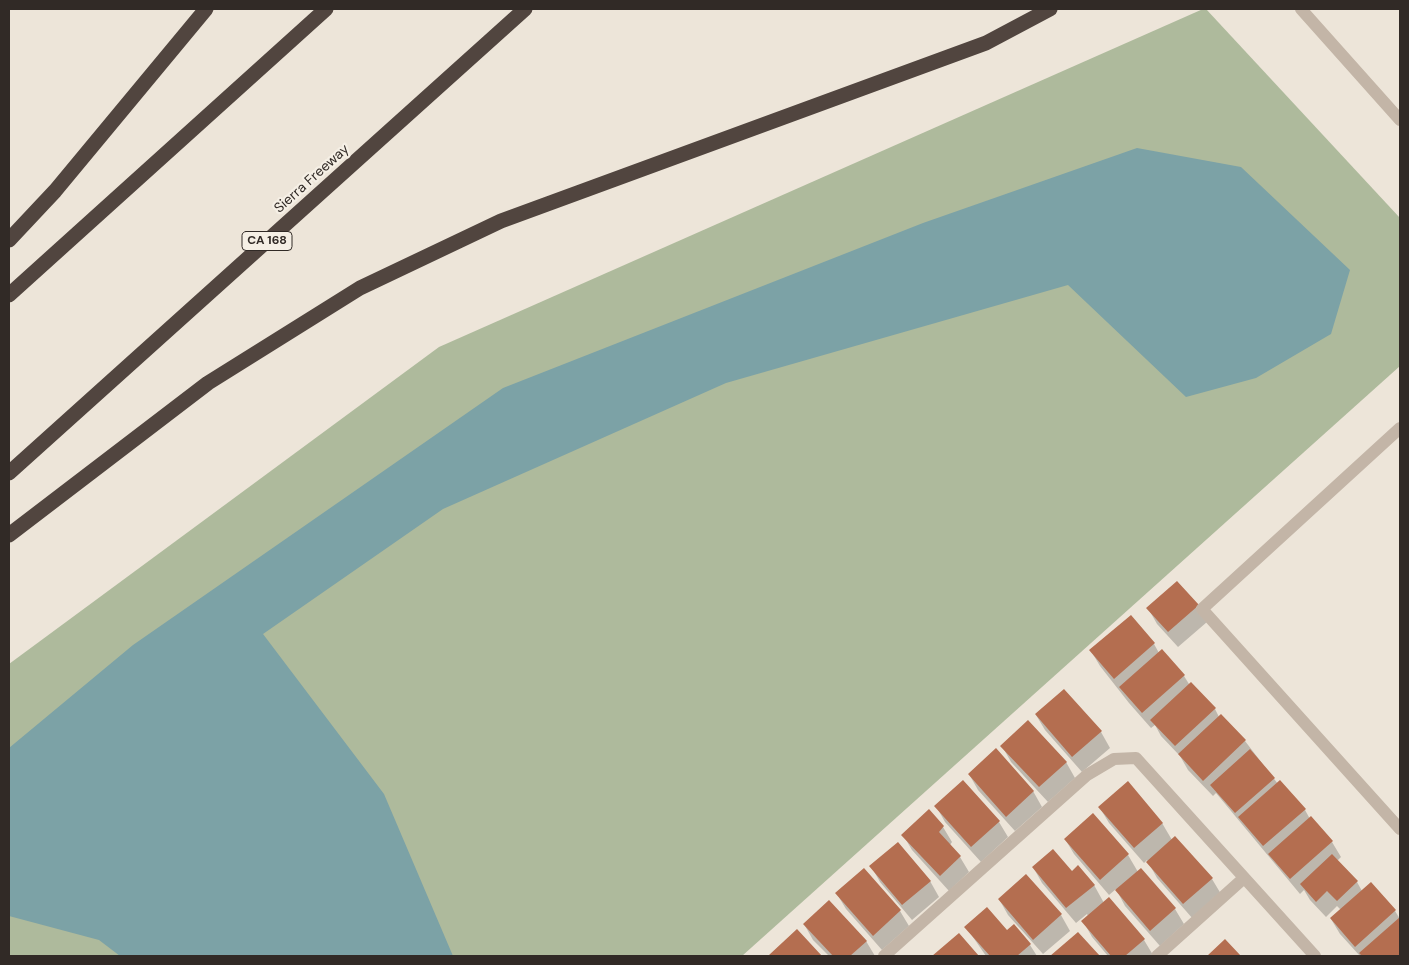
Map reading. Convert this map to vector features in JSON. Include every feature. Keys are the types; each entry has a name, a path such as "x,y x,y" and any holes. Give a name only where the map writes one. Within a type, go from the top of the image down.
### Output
{"highway":[{"path":"9,240 55,191 206,9"},
{"path":"9,295 326,9"},
{"name":"Sierra Freeway","path":"9,473 525,9"},
{"path":"9,535 208,383 360,288 501,221 986,43 1050,9"}],"street":[{"path":"1301,9 1400,120"},
{"path":"1400,428 1202,609 1400,829"},
{"path":"884,956 1087,775 1114,759 1136,758 1316,956"},
{"path":"1157,956 1244,878"}],"green space":[{"path":"1206,9 1400,218 1400,366 742,956 9,956 9,664 439,347"}],"water":[{"path":"1137,148 1241,167 1350,270 1331,334 1256,378 1186,397 1068,285 726,383 443,509 263,634 384,794 453,956 120,956 99,940 9,916 9,748 133,645 503,388 923,223"}],"building":[{"path":"1177,581 1199,605 1168,632 1146,608"},
{"path":"1131,615 1155,643 1114,679 1089,650"},
{"path":"1162,649 1185,675 1142,713 1119,687"},
{"path":"1191,682 1216,708 1175,746 1150,720"},
{"path":"1064,689 1102,731 1072,757 1035,714"},
{"path":"1221,714 1246,740 1203,781 1178,754"},
{"path":"1028,720 1067,762 1039,787 1000,746"},
{"path":"996,748 1034,791 1006,817 968,774"},
{"path":"1250,749 1275,778 1235,813 1210,785"},
{"path":"963,780 1000,821 971,847 934,806"},
{"path":"1280,780 1306,809 1263,846 1238,817"},
{"path":"1128,781 1163,823 1134,848 1098,807"},
{"path":"929,809 944,826 939,832 961,856 940,876 901,835"},
{"path":"1093,813 1129,854 1100,880 1064,839"},
{"path":"1311,816 1333,841 1290,879 1268,854"},
{"path":"1175,836 1213,878 1183,904 1146,862"},
{"path":"898,842 931,881 902,905 869,866"},
{"path":"1053,849 1072,871 1078,865 1095,885 1066,908 1032,867"},
{"path":"1332,854 1358,881 1337,901 1327,891 1316,902 1300,884"},
{"path":"864,868 901,910 873,936 835,893"},
{"path":"1141,868 1176,908 1150,931 1115,890"},
{"path":"1026,874 1062,914 1033,940 998,899"},
{"path":"1371,882 1396,910 1355,947 1330,918"},
{"path":"1109,897 1145,939 1125,956 1111,956 1081,921"},
{"path":"829,900 867,941 850,956 833,956 803,924"},
{"path":"987,907 1007,930 1014,924 1031,944 1017,956 990,956 964,927"},
{"path":"1400,917 1400,956 1362,956 1359,953"},
{"path":"797,929 822,956 769,955"},
{"path":"1078,932 1100,956 1050,956"},
{"path":"959,933 979,956 932,956"},
{"path":"1225,939 1241,956 1207,956"}]}
